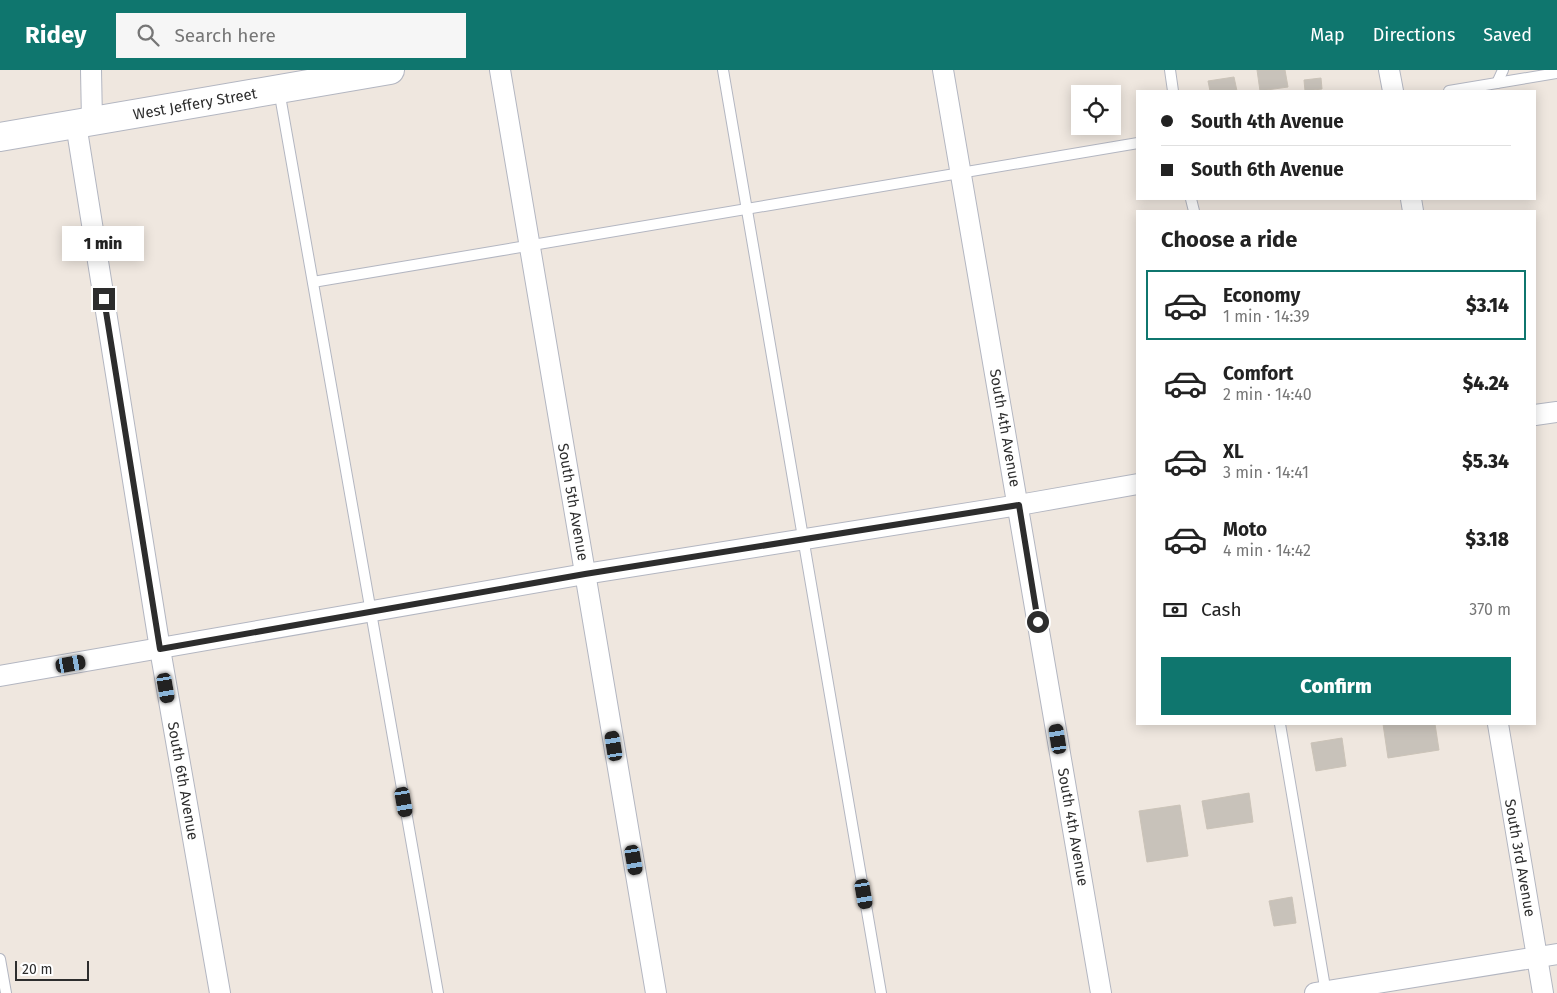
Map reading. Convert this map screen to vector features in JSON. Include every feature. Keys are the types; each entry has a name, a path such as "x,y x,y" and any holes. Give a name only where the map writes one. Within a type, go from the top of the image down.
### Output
{"main road":[{"name":"West Jeffery Street","path":"0,137 296,84 390,70"}],"street":[{"name":"South 6th Avenue","path":"92,70 84,123 160,649 220,993"},
{"name":"South 5th Avenue","path":"500,70 656,993"},
{"name":"South 4th Avenue","path":"943,70 1019,505 1101,993"},
{"path":"1389,70 1393,90"},
{"path":"1536,415 1557,412"},
{"path":"0,676 585,574 804,540 1136,484"},
{"name":"South 3rd Avenue","path":"1498,725 1543,993"},
{"path":"1322,992 1557,954"}],"lane":[{"path":"723,70 881,993"},
{"path":"1170,70 1173,90"},
{"path":"1497,83 1503,70"},
{"path":"1454,90 1557,73"},
{"path":"296,84 313,282 438,993"},
{"path":"313,282 1136,143"},
{"path":"1280,725 1322,992"},
{"path":"0,959 6,993"}],"building":[{"path":"1257,70 1285,70 1288,87 1260,90"},
{"path":"1234,77 1237,90 1210,90 1208,81"},
{"path":"1321,78 1322,89 1305,90 1304,80"},
{"path":"1383,725 1435,725 1439,750 1388,758"},
{"path":"1342,738 1346,766 1316,771 1311,743"},
{"path":"1249,793 1253,822 1207,829 1202,801"},
{"path":"1180,805 1188,856 1147,862 1139,811"},
{"path":"1292,897 1296,923 1274,926 1269,901"}],"route":[{"path":"104,299 160,649 585,574 1019,505 1038,622"}]}
